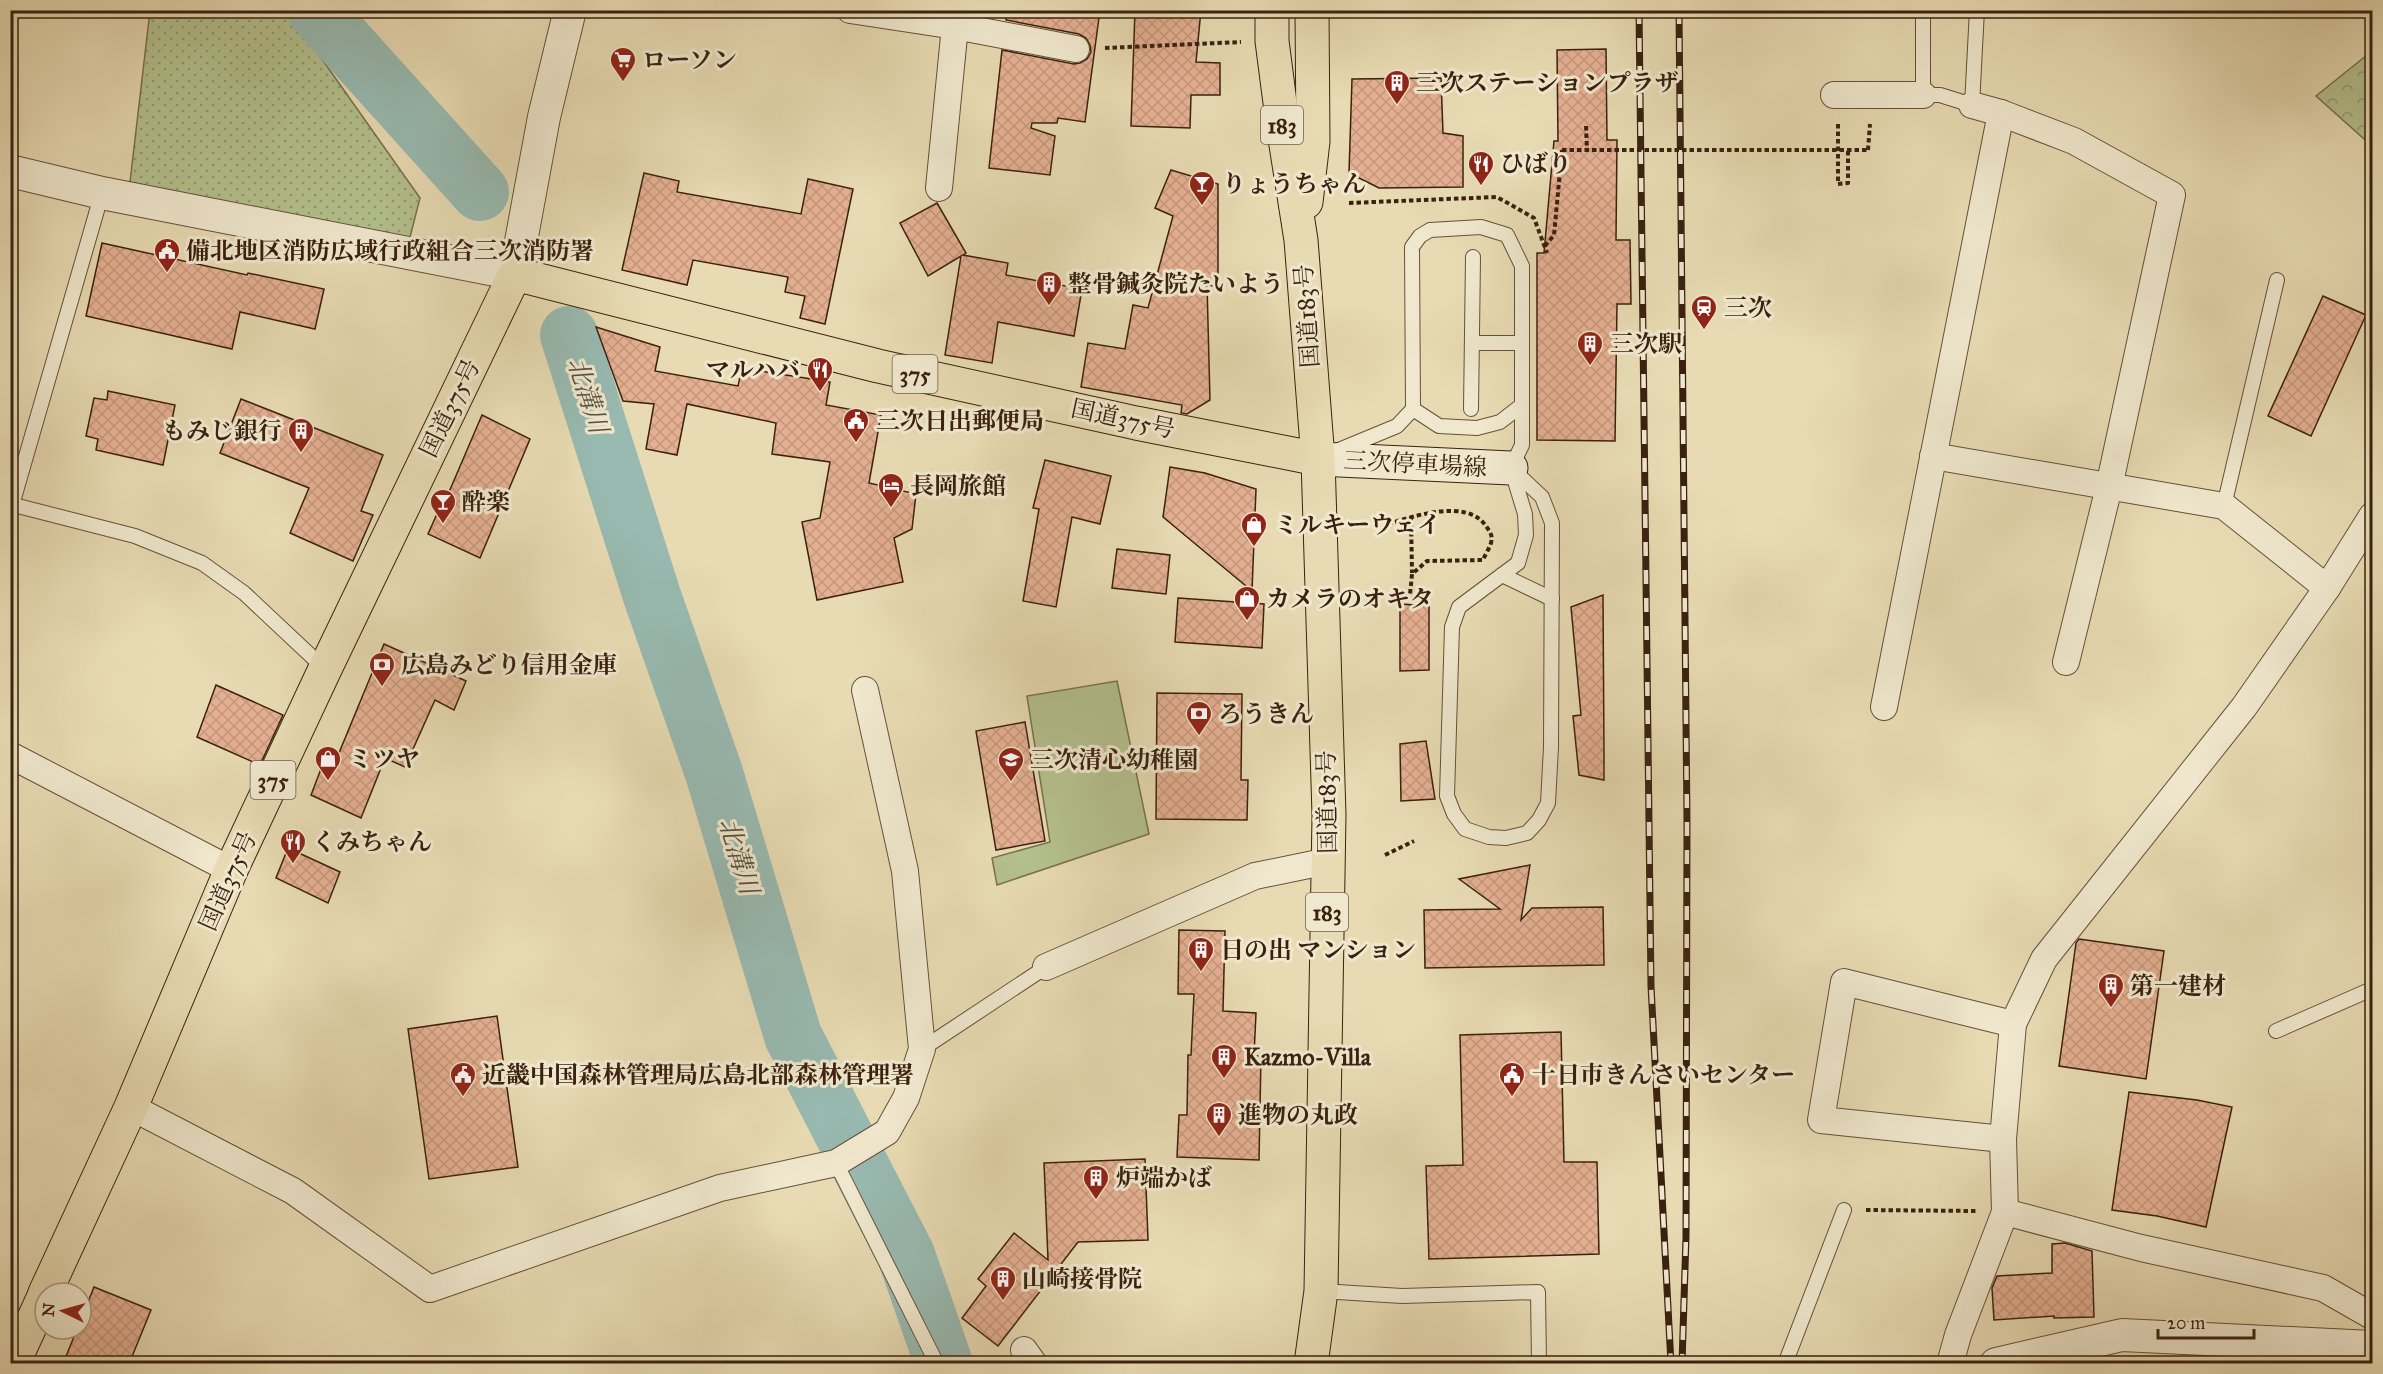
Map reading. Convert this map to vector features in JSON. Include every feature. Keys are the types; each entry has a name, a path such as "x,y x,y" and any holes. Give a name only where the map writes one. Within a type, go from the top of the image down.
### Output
{"highway":[{"name":"国道183号","path":"1301,240 1313,141 1312,10"},
{"name":"国道183号","path":"1272,26 1283,126 1301,240 1318,459 1329,815 1321,1291 1311,1364"},
{"name":"国道375号","path":"51,1281 131,1107 231,870 515,274 878,366 1136,423 1318,459"},
{"name":"国道375号","path":"13,1364 33,1320"}],"main road":[{"name":"三次停車場線","path":"1318,459 1511,468"}],"street":[{"path":"10,171 102,194 515,274 544,117 570,10"},
{"path":"850,10 955,26 1076,49"},
{"path":"939,188 955,26"},
{"path":"1836,107 1923,95"},
{"path":"1972,105 2001,113 2074,141 2172,195 2109,487 2066,662"},
{"path":"1884,707 2001,113"},
{"path":"1933,456 2224,506 2327,588"},
{"path":"1950,1364 1958,1335 2005,1212 2003,1139 2013,1024 2044,959 2244,707 2327,588 2373,516"},
{"path":"131,1107 293,1191 430,1289 720,1188 841,1160 887,1132 906,1098 922,1049 905,871 865,690"},
{"path":"10,755 231,870"},
{"path":"1046,967 1255,876 1328,861"},
{"path":"2003,1139 1821,1120 1844,982 2013,1024"},
{"path":"2005,1212 2141,1248 2323,1288 2373,1316"},
{"path":"1996,1364 2122,1335 2373,1347"}],"lane":[{"path":"1923,10 1923,95 1940,95 1972,105 1977,10"},
{"path":"102,194 11,504 135,536 202,563 244,593 325,669"},
{"path":"1318,459 1397,426 1413,409 1412,247 1420,236 1430,230 1481,227 1507,236 1522,266 1522,445 1511,468 1525,514 1526,535 1518,563 1459,607 1452,627 1447,796 1454,814 1465,829 1489,837 1506,838 1527,833 1539,820 1548,803 1551,747 1551,523 1542,497 1511,468"},
{"path":"1471,409 1473,257"},
{"path":"2224,506 2277,280"},
{"path":"1472,343 1522,343"},
{"path":"1413,409 1439,426 1477,428 1500,422 1522,405"},
{"path":"1502,575 1552,599"},
{"path":"922,1049 1046,967"},
{"path":"2276,1031 2373,989"},
{"path":"841,1160 937,1364"},
{"path":"1785,1364 1844,1210"},
{"path":"1321,1291 1402,1296 1538,1292 1539,1364"}],"path":[{"path":"1076,49 1272,26"},
{"path":"1836,107 1838,184 1848,183 1848,150"},
{"path":"1586,126 1587,150"},
{"path":"1545,246 1554,235 1562,150 1868,150"},
{"path":"1388,524 1432,512 1469,513 1482,520 1492,534 1491,543 1483,560 1427,561 1412,574"},
{"path":"1409,605 1412,574 1411,517"},
{"path":"1385,855 1414,840"},
{"path":"1844,1210 2005,1212"}],"green space":[{"path":"150,11 288,11 420,198 408,245 130,182"},
{"path":"2372,51 2372,146 2316,96"},
{"path":"1117,681 1149,834 997,885 992,858 1050,842 1027,696"}],"building":[{"path":"1007,10 1100,10 1085,122 1058,118 1057,123 1032,123 1031,128 1055,136 1050,175 989,168 1002,50 1074,64 1087,59 1091,52 1090,45 1086,38 1079,34 1006,20"},
{"path":"1135,10 1201,10 1196,62 1220,63 1220,95 1191,95 1190,128 1131,126"},
{"path":"1606,49 1607,140 1617,140 1616,240 1630,240 1631,304 1617,304 1615,441 1537,440 1537,253 1544,253 1554,141 1558,141 1557,50"},
{"name":"三次ステーションプラザ","path":"1441,78 1443,133 1463,136 1463,187 1379,188 1349,173 1352,79"},
{"path":"1171,170 1218,184 1218,288 1207,284 1210,400 1187,414 1181,413 1182,405 1081,387 1088,343 1125,349 1133,305 1148,308 1173,216 1155,208"},
{"path":"644,173 679,181 677,192 801,214 808,179 853,189 825,324 800,318 805,296 785,292 788,277 693,260 687,285 622,270"},
{"path":"937,203 966,253 963,255 1008,263 1006,275 1082,289 1074,336 998,322 992,363 945,355 961,256 928,276 900,223"},
{"path":"102,243 247,275 248,273 324,289 315,329 240,312 232,349 86,316"},
{"path":"2323,296 2366,315 2311,436 2268,416"},
{"path":"596,327 660,347 655,371 738,386 742,368 830,382 826,405 881,415 869,483 916,494 912,529 894,538 903,582 817,600 802,522 820,518 830,462 772,454 776,423 687,404 677,455 646,449 654,404 623,401"},
{"path":"108,391 175,405 163,465 96,450 98,439 86,436 94,398 107,400"},
{"name":"もみじ銀行","path":"241,399 383,455 361,511 373,515 353,561 290,533 309,488 220,453"},
{"path":"482,415 530,439 480,558 428,534 441,505 443,506"},
{"path":"1045,460 1111,476 1100,524 1072,517 1056,607 1023,601 1039,509 1033,508"},
{"path":"1170,467 1205,473 1256,489 1252,591 1163,517"},
{"path":"1117,549 1170,555 1166,594 1112,588"},
{"path":"1603,595 1604,780 1579,775 1573,716 1581,715 1571,607"},
{"path":"1178,598 1264,604 1262,648 1175,642"},
{"path":"1400,604 1429,606 1429,670 1400,671"},
{"path":"384,644 466,681 454,710 435,700 405,767 385,758 361,818 311,795 324,761 334,765"},
{"path":"216,685 283,715 260,765 197,737"},
{"name":"ろうきん","path":"1157,693 1242,694 1241,780 1248,780 1247,820 1156,819"},
{"path":"1025,722 1045,841 996,850 976,731"},
{"path":"1426,741 1435,799 1401,801 1400,744"},
{"path":"288,848 340,872 328,903 276,878"},
{"path":"1530,865 1521,920 1532,908 1603,907 1604,965 1425,968 1424,910 1500,909 1459,879"},
{"path":"1179,930 1225,931 1223,1011 1256,1013 1254,1056 1261,1056 1259,1160 1177,1157 1179,1115 1187,1115 1188,1055 1191,1055 1194,994 1178,994"},
{"name":"第一建材","path":"2079,939 2164,951 2146,1079 2059,1066 2076,943"},
{"name":"近畿中国森林管理局広島北部森林管理署","path":"497,1016 518,1167 429,1179 408,1029"},
{"name":"十日市きんさいセンター","path":"1561,1032 1564,1162 1597,1162 1599,1254 1429,1259 1426,1166 1463,1165 1460,1035"},
{"path":"2129,1092 2197,1100 2232,1107 2206,1227 2157,1216 2112,1210"},
{"path":"1145,1159 1148,1240 1078,1242 998,1346 962,1318 986,1286 978,1279 1014,1233 1048,1260 1044,1163"},
{"path":"2065,1243 2092,1251 2094,1317 2054,1318 2054,1316 1994,1320 1992,1288 1997,1276 2052,1273 2052,1244"},
{"path":"94,1287 151,1310 129,1364 63,1364 72,1341 93,1341"}],"waterway":[{"name":"北溝川","path":"316,10 480,192"},
{"name":"北溝川","path":"569,335 652,596 714,773 793,1036 906,1255 944,1364"}],"railway":[{"path":"1639,10 1651,986 1671,1364"},
{"path":"1679,10 1687,823 1686,1237 1682,1364"}],"place":[{"name":"ローソン","path":"623,83"},
{"name":"三次ステーションプラザ","path":"1397,106"},
{"name":"ひばり","path":"1481,187"},
{"name":"りょうちゃん","path":"1202,207"},
{"name":"備北地区消防広域行政組合三次消防署","path":"167,274"},
{"name":"整骨鍼灸院たいよう","path":"1049,307"},
{"name":"三次","path":"1704,331"},
{"name":"三次駅","path":"1590,367"},
{"name":"マルハバ","path":"820,393"},
{"name":"三次日出郵便局","path":"856,444"},
{"name":"もみじ銀行","path":"301,454"},
{"name":"長岡旅館","path":"891,509"},
{"name":"酔楽","path":"443,525"},
{"name":"ミルキーウェイ","path":"1254,548"},
{"name":"カメラのオキタ","path":"1247,622"},
{"name":"広島みどり信用金庫","path":"382,688"},
{"name":"ろうきん","path":"1199,737"},
{"name":"ミツヤ","path":"328,782"},
{"name":"三次清心幼稚園","path":"1011,783"},
{"name":"くみちゃん","path":"293,865"},
{"name":"日の出 マンション","path":"1201,973"},
{"name":"第一建材","path":"2111,1009"},
{"name":"Kazmo-Villa","path":"1224,1080"},
{"name":"近畿中国森林管理局広島北部森林管理署","path":"463,1098"},
{"name":"十日市きんさいセンター","path":"1512,1098"},
{"name":"進物の丸政","path":"1219,1138"},
{"name":"炉端かば","path":"1096,1201"},
{"name":"山崎接骨院","path":"1003,1302"}]}
